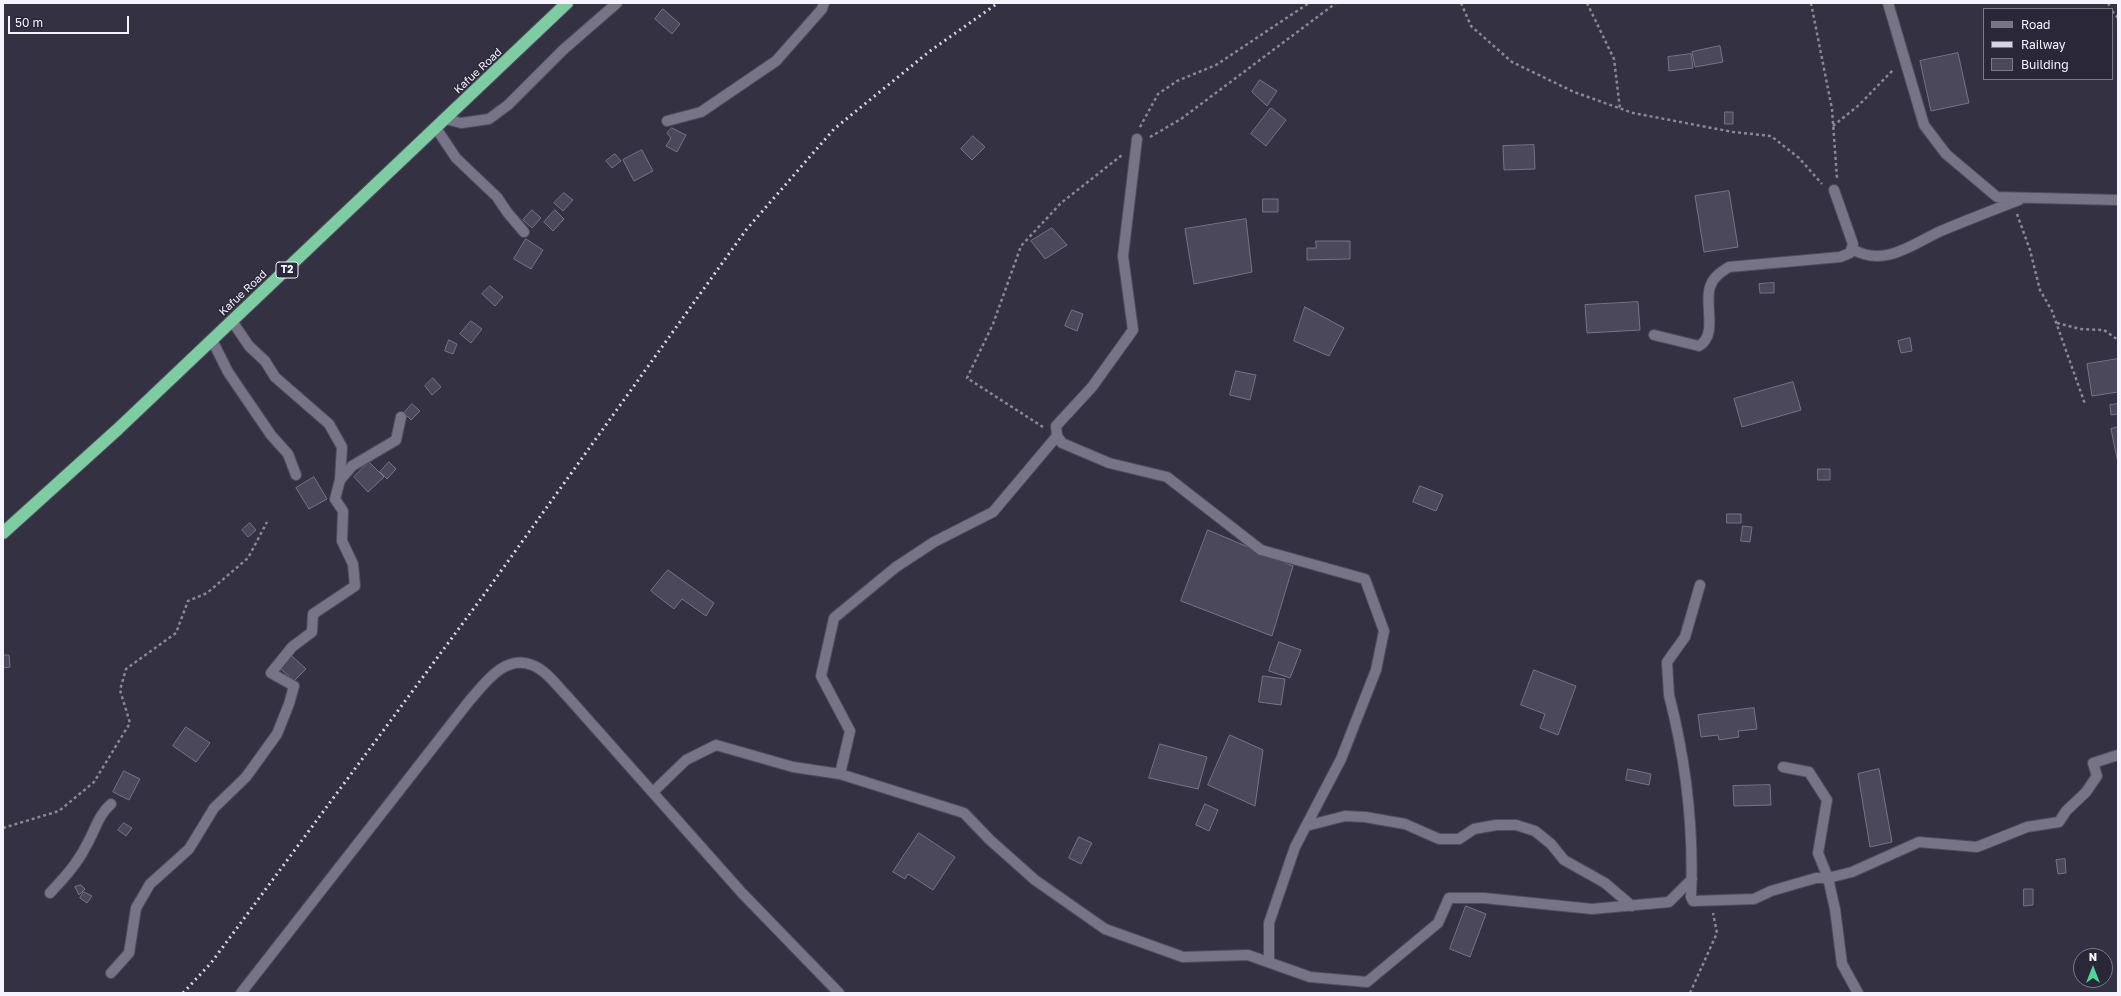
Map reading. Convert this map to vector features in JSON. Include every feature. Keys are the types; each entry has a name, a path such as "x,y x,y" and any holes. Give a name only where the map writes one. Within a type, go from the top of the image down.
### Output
{"highway":[{"name":"Kafue Road","path":"3,532 118,429 567,3"}],"street":[{"path":"446,119 461,123 489,119 508,105 563,50 617,3"},
{"path":"667,121 701,112 776,60 822,9 824,3"},
{"path":"1888,3 1924,125 1946,154 1997,197 2118,200"},
{"path":"436,128 456,158 497,197 507,212 524,232"},
{"path":"1142,139 1123,256 1133,330 1092,387 1056,426 1057,436 1062,443 1109,463 1167,477 1261,550 1365,579 1384,631 1376,670 1341,759 1295,847 1269,923 1269,962"},
{"path":"1654,335 1699,346 1704,343 1708,335 1710,287 1716,275 1729,267 1840,257 1850,254 1853,244 1834,190"},
{"path":"1852,249 1863,255 1878,256 1903,251 1940,232 2022,198"},
{"path":"111,973 129,953 136,908 150,884 189,849 214,808 246,777 277,734 289,704 294,686 271,673 292,647 312,632 313,614 355,586 353,564 342,541 343,511 335,499 340,480 342,447 329,424 275,377 265,362 249,346 232,321"},
{"path":"212,340 228,372 271,435 288,454 296,475"},
{"path":"340,480 352,466 396,440 401,416"},
{"path":"840,774 850,731 820,676 834,618 896,567 934,542 993,512 1057,436"},
{"path":"1700,585 1685,637 1667,662 1666,669 1669,695 1685,763 1693,856 1692,900 1696,902 1710,900 1754,899 1771,891 1816,878 1828,878 1852,872 1919,842 1977,847 2027,827 2060,822 2066,811 2086,792 2097,776 2093,763 2118,755"},
{"path":"241,993 470,700 494,673 505,666 519,663 532,665 544,673 653,792 742,893 839,993"},
{"path":"653,792 686,760 716,745 793,767 840,774 964,813 990,840 1035,880 1105,929 1183,958 1248,955 1310,977 1367,982 1438,923 1449,898 1484,898 1592,909 1632,906 1669,902 1692,879"},
{"path":"1783,767 1809,772 1827,800 1818,853 1828,878 1835,909 1842,964 1858,993"},
{"path":"50,893 69,874 86,846 102,811 112,804"},
{"path":"1306,826 1346,816 1365,817 1404,824 1440,839 1459,839 1474,830 1496,825 1516,825 1535,831 1551,844 1564,860 1605,883 1632,906"}],"path":[{"path":"1309,3 1216,64 1177,81 1158,94 1141,125 1142,139 1181,118 1336,3"},
{"path":"1461,3 1471,26 1512,62 1574,92 1620,109 1665,120 1732,132 1771,136 1798,158 1826,188 1834,190 1837,181 1832,109 1811,3"},
{"path":"1587,3 1614,59 1620,109"},
{"path":"1833,126 1859,105 1896,67 1905,61"},
{"path":"1057,436 967,378 993,324 1021,246 1061,203 1126,151"},
{"path":"2012,202 2023,227 2040,290 2057,323 2085,404"},
{"path":"2057,323 2080,329 2104,330 2118,340"},
{"path":"3,828 59,811 94,782 130,723 120,690 126,669 176,633 188,601 207,593 248,558 266,522"},
{"path":"1690,993 1718,933 1710,900"}],"building":[{"path":"663,9 680,24 672,34 655,19"},
{"path":"1720,46 1723,62 1695,67 1692,52"},
{"path":"1958,53 1969,103 1931,111 1920,61"},
{"path":"1691,54 1693,68 1669,71 1668,57"},
{"path":"1260,80 1277,91 1267,106 1252,92"},
{"path":"1271,108 1286,120 1266,146 1251,134"},
{"path":"1725,112 1733,112 1733,124 1725,124"},
{"path":"672,128 686,135 677,152 666,146 671,138 667,133"},
{"path":"973,136 985,147 972,160 961,149"},
{"path":"1534,145 1535,169 1504,170 1503,146"},
{"path":"642,150 653,171 634,181 623,160"},
{"path":"615,154 621,161 612,168 606,161"},
{"path":"1729,191 1738,247 1704,252 1695,196"},
{"path":"564,193 573,200 563,211 554,203"},
{"path":"1263,199 1278,199 1278,212 1263,212"},
{"path":"532,210 541,218 532,228 523,220"},
{"path":"555,210 564,219 553,231 544,222"},
{"path":"1246,219 1252,272 1194,284 1185,229"},
{"path":"1052,228 1067,245 1045,259 1031,241"},
{"path":"526,239 543,250 531,269 514,259"},
{"path":"1316,241 1350,241 1350,259 1307,260 1307,248 1316,248"},
{"path":"1774,283 1774,293 1760,293 1759,284"},
{"path":"490,286 503,297 495,306 482,294"},
{"path":"1638,302 1640,330 1587,333 1585,305"},
{"path":"1305,307 1344,328 1329,356 1294,341"},
{"path":"1072,310 1083,314 1077,331 1065,326"},
{"path":"471,321 482,329 471,343 460,334"},
{"path":"1910,338 1912,351 1901,353 1898,341"},
{"path":"449,340 457,344 453,354 445,351"},
{"path":"2118,359 2118,392 2092,396 2087,364"},
{"path":"1236,371 1256,375 1250,400 1230,395"},
{"path":"433,378 441,387 432,395 425,386"},
{"path":"1793,382 1801,410 1742,427 1734,399"},
{"path":"412,404 420,411 411,420 404,413"},
{"path":"2118,404 2118,414 2111,415 2110,405"},
{"path":"2118,427 2118,463 2111,429"},
{"path":"369,462 384,477 368,492 354,477"},
{"path":"389,462 396,469 387,479 380,472"},
{"path":"1818,469 1830,469 1830,480 1818,480"},
{"path":"314,477 327,499 309,509 296,488"},
{"path":"1420,486 1443,495 1436,511 1413,502"},
{"path":"1727,514 1741,514 1741,523 1727,523"},
{"path":"250,523 256,530 248,537 242,530"},
{"path":"1743,526 1752,527 1750,542 1741,541"},
{"path":"1208,530 1293,566 1272,636 1181,601"},
{"path":"668,570 714,603 706,616 682,599 674,609 651,591"},
{"path":"1279,642 1301,650 1290,678 1269,671"},
{"path":"3,655 9,655 10,667 3,668"},
{"path":"292,656 306,669 294,681 281,669"},
{"path":"1534,670 1576,686 1558,735 1540,728 1545,714 1521,705"},
{"path":"1263,676 1285,679 1281,705 1259,702"},
{"path":"1754,708 1757,729 1738,731 1739,737 1719,740 1718,735 1701,737 1698,715"},
{"path":"186,727 210,743 196,762 173,746"},
{"path":"1230,735 1263,750 1255,806 1208,785"},
{"path":"1160,744 1207,757 1198,789 1149,778"},
{"path":"1628,769 1651,774 1649,785 1626,780"},
{"path":"1879,769 1892,842 1870,847 1858,774"},
{"path":"124,771 140,779 129,800 113,792"},
{"path":"1770,785 1771,805 1734,806 1733,786"},
{"path":"1205,804 1218,810 1209,831 1196,825"},
{"path":"124,823 132,828 126,836 118,830"},
{"path":"919,833 955,857 933,890 908,874 905,879 893,872"},
{"path":"1079,837 1092,843 1081,864 1069,858"},
{"path":"2065,859 2066,873 2058,874 2056,860"},
{"path":"81,885 85,889 79,895 75,887"},
{"path":"2024,889 2033,889 2033,905 2024,906"},
{"path":"84,892 92,896 87,903 80,898"},
{"path":"1466,906 1486,914 1470,957 1450,949"}],"railway":[{"path":"183,993 211,963 483,596 746,230 834,129 930,51 998,3"}]}
